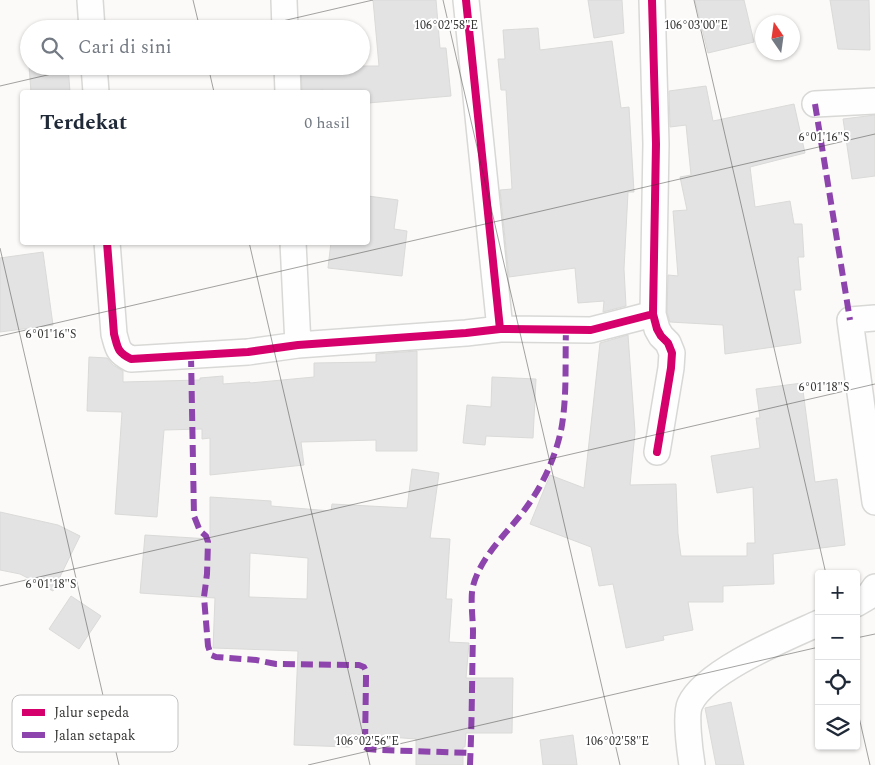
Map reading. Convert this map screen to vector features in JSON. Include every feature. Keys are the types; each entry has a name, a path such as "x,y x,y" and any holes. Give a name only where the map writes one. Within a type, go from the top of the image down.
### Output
{"street":[{"path":"90,0 91,20"},
{"path":"284,0 285,20"},
{"path":"466,0 500,329"},
{"path":"652,0 656,144 652,314 657,329 668,343 672,353 657,452"},
{"path":"95,75 96,90"},
{"path":"287,75 288,90"},
{"path":"815,104 875,101"},
{"path":"107,245 114,334 122,355 131,359 248,352 298,345 500,329 590,330 652,314"},
{"path":"293,245 298,345"},
{"path":"875,318 850,320 875,502"},
{"path":"860,602 868,597 875,587"},
{"path":"692,765 688,716 690,705 700,690 734,664 815,625"}],"building":[{"path":"373,0 436,0 440,48 446,48 451,96 370,103 370,90 302,90 301,75 370,75 370,66 379,66"},
{"path":"588,0 622,0 624,33 594,38"},
{"path":"695,0 744,0 754,42 708,53"},
{"path":"830,0 869,0 870,50 838,49"},
{"path":"538,28 540,50 612,41 621,108 629,107 634,192 628,192 624,269 626,306 603,312 604,301 578,303 575,268 509,277 500,190 512,189 506,90 501,90 498,59 505,59 503,30"},
{"path":"30,75 69,75 70,90 31,90"},
{"path":"706,86 713,121 794,104 805,153 750,167 755,207 790,201 794,224 802,224 804,257 798,257 801,290 794,290 801,343 725,354 723,325 670,322 667,312 668,275 678,276 673,211 687,210 680,177 691,175 686,125 670,127 669,91"},
{"path":"875,115 875,176 852,179 843,119"},
{"path":"370,196 398,200 394,229 407,231 402,276 328,268 331,245 370,245"},
{"path":"43,252 53,325 0,332 0,258"},
{"path":"628,335 635,432 630,485 676,484 681,556 747,556 747,543 755,543 753,487 717,493 711,456 760,448 756,418 760,418 756,389 802,383 815,482 837,479 845,545 773,554 774,584 723,586 723,602 688,602 693,630 663,636 664,640 626,648 613,584 599,586 591,547 530,524 550,475 584,488 600,343"},
{"path":"417,351 417,451 376,451 376,440 301,442 304,465 210,475 210,438 202,439 202,429 164,430 157,517 115,514 122,412 87,411 89,357 107,358 113,365 123,371 123,382 200,380 200,378 223,376 223,384 314,377 314,363 376,362 376,354"},
{"path":"492,377 536,379 533,438 486,436 485,445 463,443 467,405 491,407"},
{"path":"412,469 439,473 430,538 450,539 446,599 452,599 449,642 469,643 466,678 513,678 512,733 466,733 465,747 463,747 463,765 416,765 416,739 351,734 350,747 294,745 298,651 213,648 215,598 140,593 145,535 210,539 210,497 271,501 271,506 331,511 332,504 407,508","holes":["250,553 308,558 307,599 249,597"]},
{"path":"0,512 58,525 80,536 53,591 20,574 0,570"},
{"path":"71,596 101,616 79,649 49,629"},
{"path":"731,702 744,765 716,765 705,708"},
{"path":"573,735 577,765 543,765 540,740"}],"marked path":[{"path":"815,104 850,320"},
{"path":"470,765 473,586 483,562 525,510 537,491 547,473 554,454 564,413 566,330"},
{"path":"191,355 194,516 200,531 206,536 208,542 204,597 208,646 211,655 276,664 359,665 364,667 366,671 365,747 380,750 471,753"}],"cycle path":[{"path":"466,0 500,329"},
{"path":"652,0 656,144 653,314 657,329 668,343 672,353 657,452"},
{"path":"107,245 114,334 119,349 131,359 248,352 298,345 500,329 591,330 653,314"}]}
